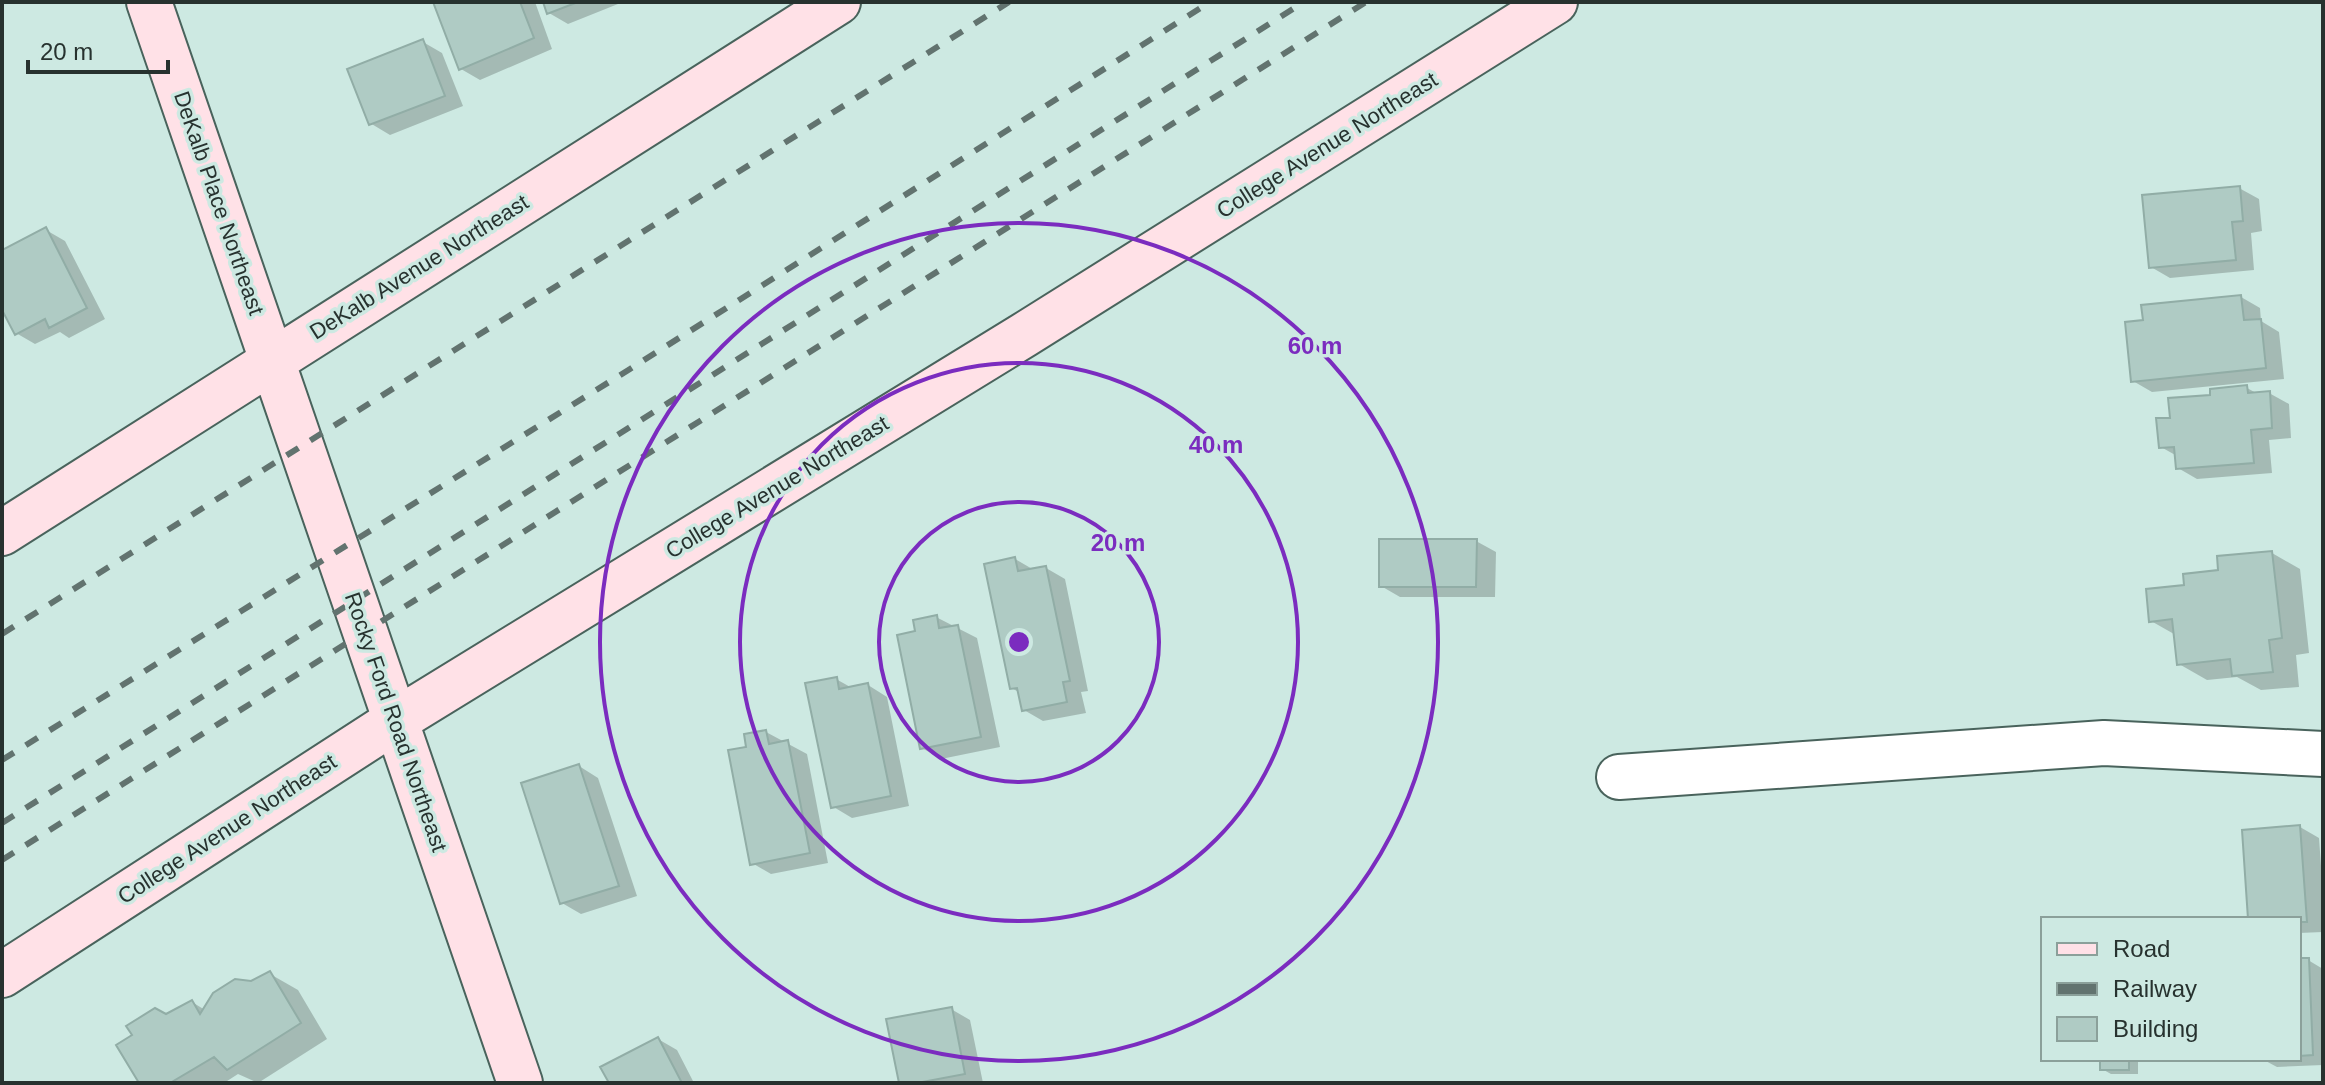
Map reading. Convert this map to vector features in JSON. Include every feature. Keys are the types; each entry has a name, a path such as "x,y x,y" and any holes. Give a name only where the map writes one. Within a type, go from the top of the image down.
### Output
{"street":[{"name":"DeKalb Place Northeast","path":"149,2 273,360"},
{"name":"DeKalb Avenue Northeast","path":"2,533 838,2"},
{"name":"College Avenue Northeast","path":"2,975 395,721 1024,335 1555,2"},
{"name":"Rocky Ford Road Northeast","path":"273,360 520,1083"},
{"path":"1619,777 2104,743 2323,754"}],"building":[{"path":"433,2 520,2 534,38 459,70"},
{"path":"543,2 578,2 547,14"},
{"path":"423,39 445,96 369,125 347,69"},
{"path":"2240,186 2243,221 2232,222 2236,260 2149,268 2142,195"},
{"path":"46,227 87,308 49,328 45,319 15,335 2,310 2,250"},
{"path":"2241,295 2244,320 2261,319 2266,368 2131,382 2125,322 2143,320 2141,305"},
{"path":"2247,385 2248,393 2270,391 2272,428 2251,430 2254,463 2176,469 2174,447 2159,448 2156,418 2170,418 2168,398 2210,395 2210,389"},
{"path":"1379,539 1477,539 1476,587 1379,587"},
{"path":"2272,551 2282,638 2269,640 2273,672 2232,676 2230,659 2177,665 2172,619 2149,622 2146,589 2184,585 2183,574 2218,570 2217,556"},
{"path":"1015,557 1018,571 1046,566 1070,681 1063,682 1067,702 1022,711 1017,688 1010,689 984,564"},
{"path":"937,615 939,628 958,625 981,737 920,749 897,635 915,631 913,620"},
{"path":"837,677 839,689 868,683 891,796 831,808 805,683"},
{"path":"766,730 769,744 788,740 810,853 750,865 728,750 746,747 744,734"},
{"path":"579,764 619,886 560,904 521,783"},
{"path":"2300,825 2307,922 2301,922 2301,917 2248,917 2242,830"},
{"path":"2301,958 2309,958 2313,1055 2301,1056"},
{"path":"270,971 301,1023 227,1070 214,1057 170,1083 139,1083 116,1045 132,1035 126,1026 155,1008 166,1014 192,1000 200,1014 213,993 235,979 251,981"},
{"path":"952,1007 965,1074 917,1083 899,1083 886,1019"},
{"path":"658,1037 682,1083 609,1083 600,1067"},
{"path":"2100,1061 2129,1061 2129,1070 2100,1070"}],"railway":[{"path":"2,634 1009,2"},
{"path":"2,760 630,369 1210,2"},
{"path":"2,823 1304,2"},
{"path":"2,860 1366,2"}]}
